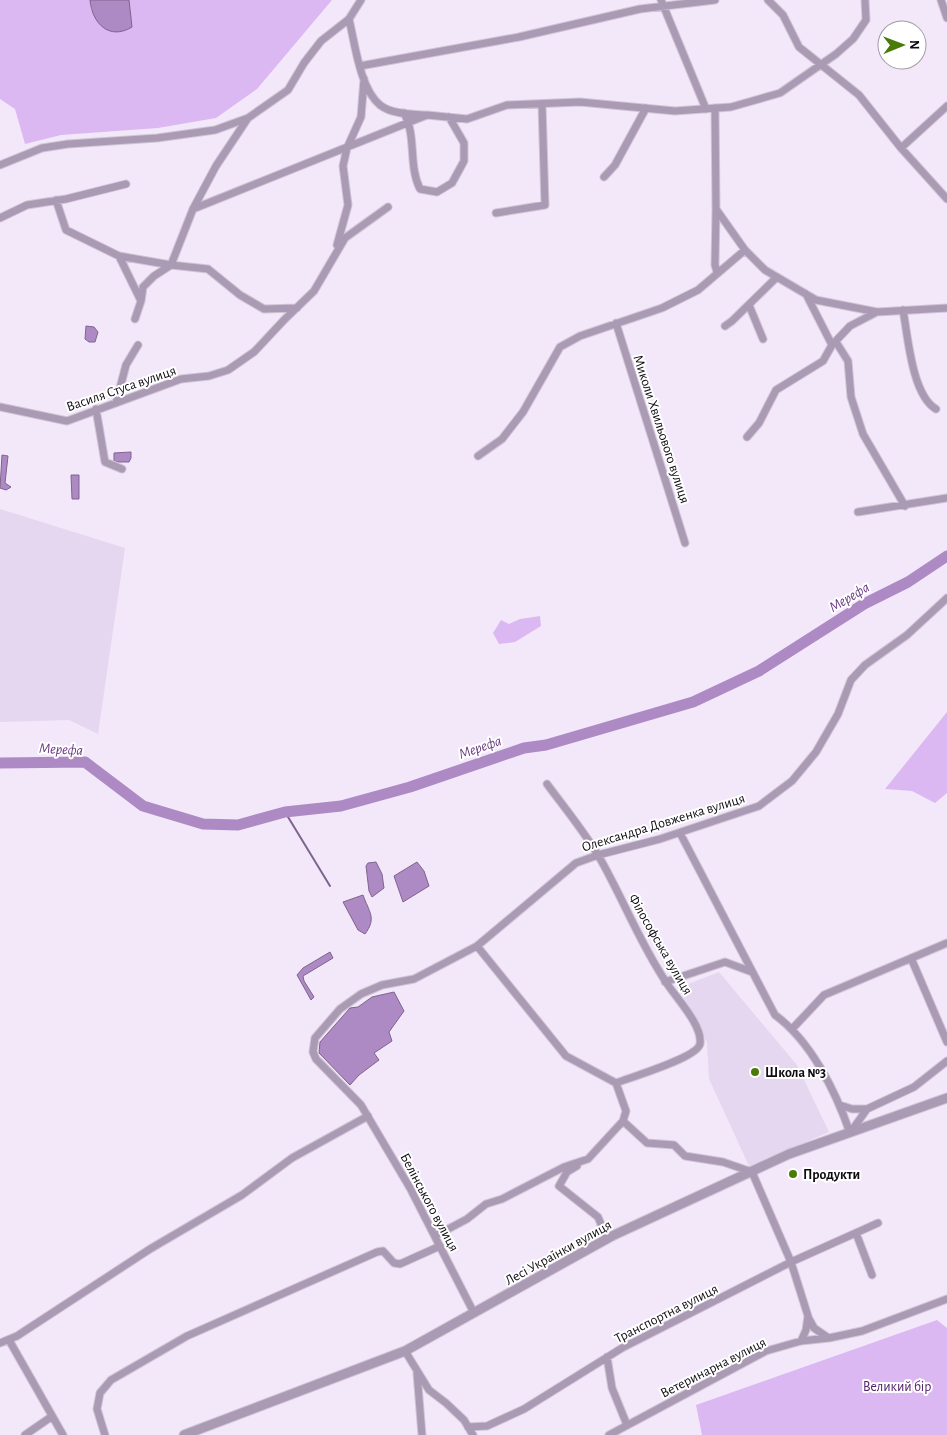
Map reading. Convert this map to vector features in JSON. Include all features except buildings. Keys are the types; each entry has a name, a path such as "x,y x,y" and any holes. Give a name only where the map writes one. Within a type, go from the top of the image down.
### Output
{"street":[{"path":"0,165 42,148 167,137 215,130 248,118 288,90 304,63 321,41 349,19 362,0"},
{"path":"360,66 519,37 662,3 715,0"},
{"path":"768,0 783,15 800,47 859,95 902,148 947,198"},
{"path":"349,19 369,94 381,106 404,114 467,119 507,105 580,102 675,111 731,107 780,94 853,40 866,20 865,0"},
{"path":"941,0 947,18"},
{"path":"662,3 706,109"},
{"path":"334,257 348,205 343,166 347,148 361,117 364,78"},
{"path":"496,213 545,205 542,104"},
{"path":"902,148 947,106"},
{"path":"604,177 615,165 646,108"},
{"path":"714,108 715,257 717,272"},
{"path":"404,114 409,122 414,176 420,189 437,192 452,183 464,161 464,143 449,117"},
{"path":"193,209 427,115"},
{"path":"135,319 142,301 143,287 154,276 171,265 193,209 216,166 248,118"},
{"path":"0,218 27,205 126,184"},
{"path":"56,200 66,230 119,256 171,265 208,268 240,294 264,309 296,308"},
{"name":"Василя Стуса вулиця","path":"0,407 67,421 181,379 209,376 228,370 254,352 314,291 345,238 388,207"},
{"path":"716,209 745,250 765,270 816,300 877,312 947,308"},
{"path":"478,456 502,440 523,412 560,347 580,336 662,308 698,290 745,250"},
{"path":"119,256 142,301"},
{"path":"724,326 732,321 778,277"},
{"path":"806,294 834,343 848,361 851,397 863,434 905,506"},
{"path":"749,305 763,339"},
{"path":"903,310 916,376 927,404 936,409"},
{"path":"747,437 759,423 776,390 823,361 834,343 850,326 877,312"},
{"name":"Миколи Хвильового вулиця","path":"616,323 685,543"},
{"path":"116,403 126,365 138,345"},
{"path":"96,410 105,462 122,469"},
{"path":"858,512 947,498"},
{"name":"Олександра Довженка вулиця","path":"361,1105 316,1059 312,1052 315,1038 340,1010 361,994 382,985 414,979 478,946 576,863 598,855 680,833 759,806 792,781 816,752 838,714 851,680 865,665 907,635 947,598"},
{"name":"Філософська вулиця","path":"547,784 598,855 665,982 692,1018 699,1033 700,1045 695,1052 683,1059 668,1062 616,1083"},
{"path":"680,833 775,1016 793,1028 840,1105 850,1133"},
{"path":"793,1028 824,995 947,942"},
{"path":"478,946 566,1056 616,1083 626,1111 623,1121 588,1159 567,1172 559,1186 598,1217 608,1239"},
{"path":"911,958 947,1042"},
{"path":"665,982 725,962 752,972"},
{"path":"840,1105 852,1109 867,1109 914,1087 947,1061"},
{"name":"Лесі Українки вулиця","path":"184,1435 405,1352 608,1239 789,1154 947,1098"},
{"name":"Белінського вулиця","path":"361,1105 435,1236 474,1314"},
{"path":"850,1133 867,1109"},
{"path":"0,1343 9,1340 150,1249 242,1195 292,1158 368,1116"},
{"path":"623,1121 647,1143 674,1145 685,1156 723,1162 752,1172 791,1262 808,1316 818,1333 829,1338"},
{"path":"435,1236 468,1219 486,1204 502,1199 564,1167 588,1159"},
{"name":"Транспортна вулиця","path":"468,1427 487,1426 524,1409 607,1357 791,1262 878,1224"},
{"path":"856,1233 872,1275"},
{"path":"106,1435 97,1409 100,1393 112,1380 187,1336 377,1252 383,1251 394,1263 400,1264 440,1246"},
{"name":"Ветеринарна вулиця","path":"609,1435 766,1351 801,1341 829,1338 893,1321 947,1299"},
{"path":"801,1341 806,1330 808,1316"},
{"path":"9,1340 62,1435"},
{"path":"405,1352 429,1390 446,1402 473,1435"},
{"path":"607,1357 612,1388 628,1425"},
{"path":"417,1370 422,1435"},
{"path":"25,1435 51,1417"}],"shaded area":[{"path":"90,0 129,0 132,27 124,31 109,31 94,16"},
{"path":"86,326 94,327 98,332 95,342 89,342 85,339"},
{"path":"131,452 129,462 114,462 114,453"},
{"path":"2,455 8,456 5,483 11,487 6,490 0,488"},
{"path":"71,475 79,475 79,499 72,499"},
{"path":"0,509 125,548 98,734 69,720 0,722"},
{"path":"376,862 382,874 384,888 372,897 369,891 366,866 368,863"},
{"path":"417,862 424,871 429,886 403,902 394,876"},
{"path":"363,895 371,915 371,924 365,934 358,930 343,902"},
{"path":"330,952 333,958 303,976 314,997 311,1000 297,975 303,968"},
{"name":"Школа №3","path":"719,972 797,1065 829,1132 749,1166 709,1079 707,1043 678,988"},
{"path":"394,992 404,1011 389,1032 392,1041 374,1053 379,1060 359,1075 350,1085 319,1053 320,1042 350,1008 358,1007 372,997"}],"green space":[{"path":"0,0 90,0 91,10 119,31 130,28 129,0 332,0 257,89 216,118 158,128 61,135 25,144 15,109 0,99"},
{"path":"540,616 541,626 515,642 499,644 493,633 501,620 509,624 520,619"},
{"path":"947,712 947,793 935,803 912,791 885,789"},
{"name":"Великий бір","path":"937,1320 947,1328 947,1435 702,1435 696,1405"}],"waterway":[{"name":"Мерефа","path":"0,763 85,762 143,806 203,824 238,825 285,812 341,806 410,787 524,748 546,745 693,702 759,671 864,604 908,582 947,556"},
{"path":"285,812 330,886"}],"place":[{"name":"Школа №3","path":"755,1072"},
{"name":"Продукти","path":"793,1174"}]}
